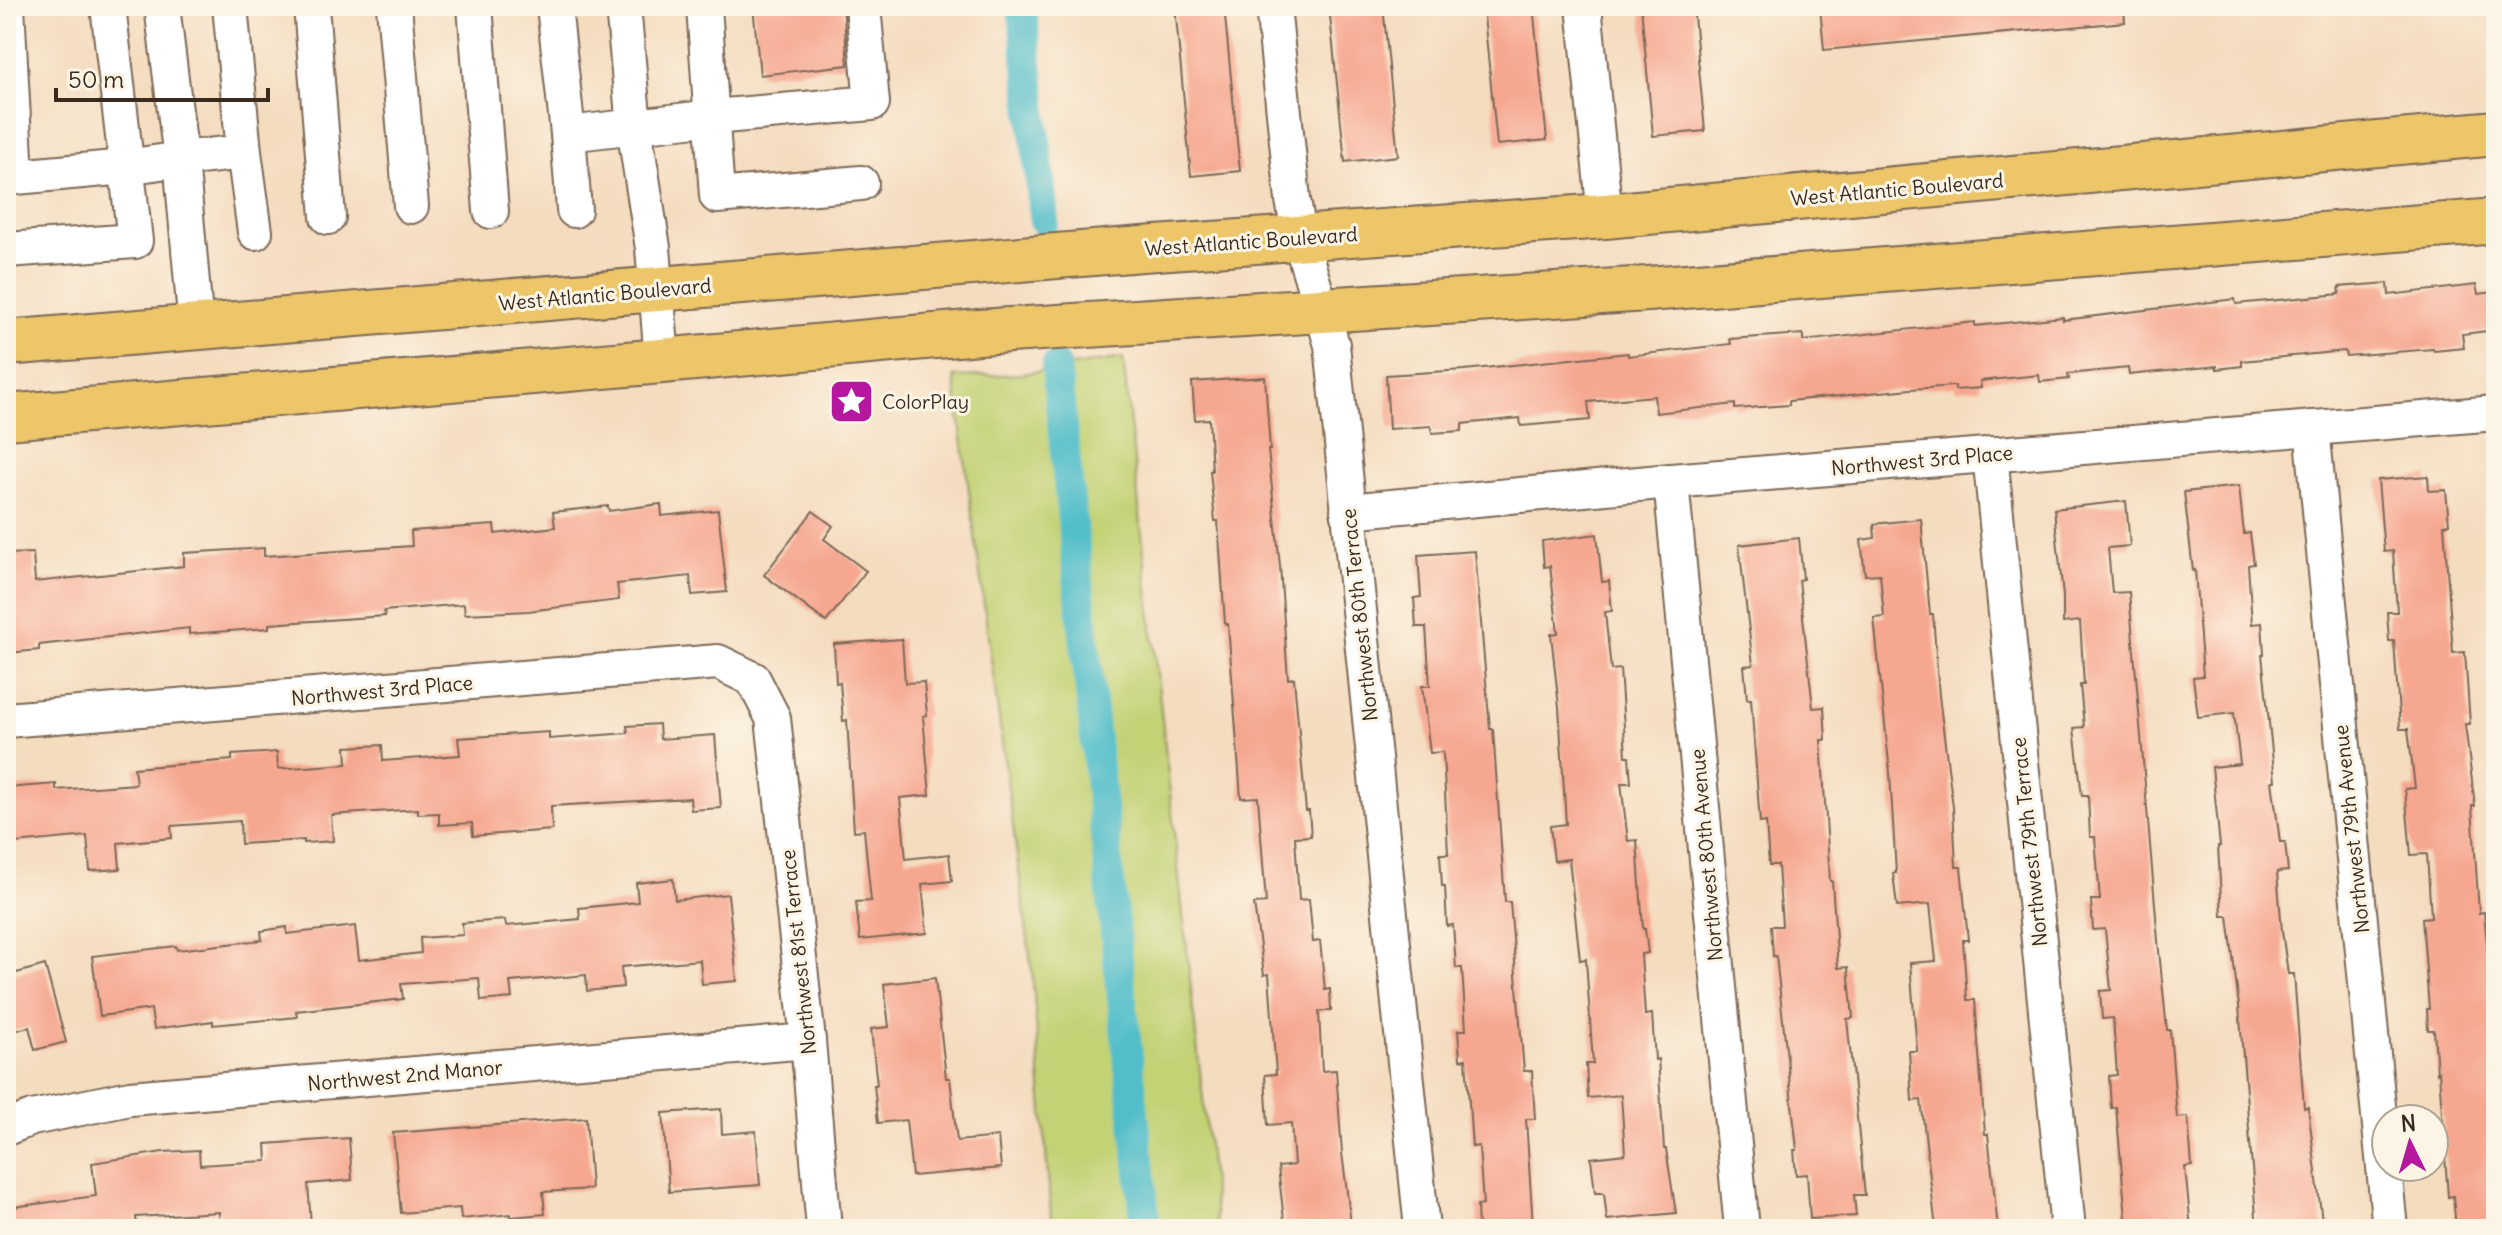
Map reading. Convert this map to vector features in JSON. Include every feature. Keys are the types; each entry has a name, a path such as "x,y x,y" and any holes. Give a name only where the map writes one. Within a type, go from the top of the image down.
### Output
{"main road":[{"name":"West Atlantic Boulevard","path":"6,343 1142,249 1605,216 2496,133"},
{"path":"6,417 979,332 1648,289 2496,221"}],"street":[{"path":"7,6 11,178 244,152"},
{"path":"6,250 135,241 108,6"},
{"path":"162,6 181,159 196,328"},
{"path":"230,6 255,232"},
{"path":"311,6 328,217"},
{"path":"394,6 411,206"},
{"path":"475,6 491,211"},
{"path":"554,6 574,210"},
{"path":"623,6 634,127 653,248 662,361"},
{"path":"704,6 717,196 861,183"},
{"path":"568,134 872,103 863,6"},
{"name":"Northwest 80th Terrace","path":"1273,6 1293,200 1300,239 1332,345 1422,1229"},
{"path":"1584,6 1605,216"},
{"name":"Northwest 3rd Place","path":"1348,511 1671,481 2496,413"},
{"name":"Northwest 79th Avenue","path":"2312,428 2390,1229"},
{"name":"Northwest 79th Terrace","path":"1990,454 2068,1229"},
{"name":"Northwest 80th Avenue","path":"1671,481 1742,1229"},
{"name":"Northwest 3rd Place","path":"6,720 718,662 753,679"},
{"name":"Northwest 81st Terrace","path":"753,679 773,718 808,1041 824,1229"},
{"name":"Northwest 2nd Manor","path":"6,1128 32,1118 130,1098 808,1041"}],"green space":[{"path":"1123,358 1217,1229 1052,1229 1032,970 954,377 1022,374"}],"building":[{"path":"753,6 843,6 848,65 760,75"},
{"path":"1175,6 1224,6 1240,171 1191,176"},
{"path":"1329,6 1383,6 1398,156 1345,162"},
{"path":"1483,6 1533,6 1547,140 1497,145"},
{"path":"1641,6 1693,6 1705,131 1653,136"},
{"path":"1820,6 2124,6 2125,22 1824,50"},
{"path":"2388,283 2389,295 2476,285 2478,294 2496,292 2496,330 2462,334 2464,348 2434,351 2346,356 2345,351 2242,361 2242,366 2217,369 2217,366 2129,375 2128,368 2068,374 2069,379 2040,382 2039,375 1980,381 1981,388 1911,389 1735,409 1735,404 1656,413 1654,396 1588,402 1590,420 1521,426 1520,418 1462,424 1462,431 1432,433 1431,426 1389,429 1386,375 1628,353 1628,356 1731,344 1730,339 1803,334 1803,341 1975,322 1975,326 2063,317 2063,320 2235,299 2236,304 2340,294 2339,287"},
{"path":"1265,377 1268,450 1288,679 1294,678 1311,836 1295,837 1299,900 1309,899 1313,942 1320,941 1325,990 1330,989 1331,1010 1319,1012 1322,1071 1336,1070 1351,1224 1305,1229 1285,1229 1278,1167 1294,1165 1291,1123 1268,1125 1265,1075 1276,1074 1269,974 1264,975 1254,904 1266,903 1258,797 1241,798 1228,624 1225,624 1218,521 1215,521 1210,471 1209,419 1195,420 1192,382"},
{"path":"2428,476 2429,491 2446,490 2449,524 2444,525 2453,653 2465,652 2470,724 2465,724 2475,806 2472,806 2479,913 2484,912 2496,1039 2496,1229 2456,1229 2453,1196 2448,1197 2450,1103 2441,1103 2434,1030 2428,1030 2422,918 2431,917 2427,854 2411,855 2405,789 2415,788 2408,729 2400,729 2394,641 2389,641 2387,612 2397,612 2393,551 2384,552 2378,480"},
{"path":"2239,486 2244,534 2250,533 2254,564 2248,565 2252,624 2262,623 2262,654 2275,781 2272,781 2280,842 2285,842 2288,871 2277,872 2282,931 2288,974 2294,974 2304,1108 2308,1107 2323,1229 2257,1229 2239,1006 2228,916 2222,916 2220,846 2212,767 2240,764 2234,713 2198,717 2193,677 2203,676 2195,570 2184,492"},
{"path":"2126,501 2130,546 2108,548 2112,593 2129,592 2167,1030 2170,1030 2177,1118 2188,1117 2192,1166 2185,1167 2191,1229 2127,1229 2116,1107 2111,1108 2109,1076 2117,1075 2113,1018 2102,1019 2100,991 2111,990 2105,929 2093,930 2091,900 2100,900 2095,837 2090,837 2088,796 2082,796 2074,728 2084,727 2080,685 2084,685 2080,621 2063,623 2054,509"},
{"path":"661,504 662,516 718,510 727,592 692,595 690,576 617,584 619,600 528,611 465,614 464,604 384,611 385,616 269,624 269,628 189,634 189,628 39,645 39,650 8,653 6,554 33,553 35,582 184,566 184,553 264,548 264,556 412,546 411,531 494,525 495,534 555,527 553,512 608,506 609,511"},
{"path":"813,511 833,526 824,539 866,571 826,622 764,575"},
{"path":"1921,519 1953,807 1956,867 1961,867 1968,940 1963,940 1967,1000 1975,1000 1985,1134 1988,1134 1998,1229 1936,1229 1921,1100 1912,1101 1909,1051 1917,1051 1910,963 1936,961 1930,904 1897,907 1890,773 1874,618 1884,617 1880,574 1865,575 1861,540 1875,538 1874,524"},
{"path":"1597,534 1602,582 1609,581 1612,611 1605,612 1611,670 1620,669 1626,756 1629,756 1631,783 1621,783 1628,841 1637,840 1643,929 1648,953 1641,954 1645,1015 1652,1014 1664,1149 1676,1213 1607,1220 1604,1193 1595,1193 1591,1158 1625,1154 1621,1095 1588,1098 1586,1064 1593,1064 1586,959 1580,960 1569,859 1554,861 1550,826 1566,824 1551,634 1558,633 1550,566 1544,567 1542,541"},
{"path":"1799,538 1803,579 1799,580 1813,708 1824,707 1826,740 1821,740 1830,881 1838,968 1848,967 1853,1018 1847,1019 1865,1195 1854,1195 1856,1216 1810,1219 1807,1174 1796,1175 1794,1150 1797,1150 1771,926 1782,926 1778,865 1769,865 1766,822 1760,823 1751,699 1747,699 1744,666 1753,665 1739,545"},
{"path":"1475,551 1490,729 1493,729 1505,902 1510,902 1524,1071 1532,1071 1535,1119 1526,1119 1533,1226 1478,1229 1477,1206 1483,1205 1479,1146 1472,1147 1466,1059 1460,1060 1458,1030 1466,1030 1462,968 1456,968 1453,925 1447,926 1445,886 1442,886 1440,854 1448,854 1443,752 1430,753 1422,686 1430,686 1426,627 1416,627 1414,598 1421,597 1418,555"},
{"path":"902,639 905,683 924,682 927,715 923,716 930,795 900,798 906,859 949,854 952,881 922,884 927,933 860,940 856,902 871,901 864,830 854,831 847,720 843,721 840,682 836,683 834,644"},
{"path":"659,724 660,739 715,735 721,808 691,810 690,798 551,806 552,830 473,836 472,823 439,825 439,813 418,814 418,809 331,815 333,841 304,843 304,840 241,844 240,821 171,826 172,838 118,843 120,869 90,871 87,836 6,844 6,788 56,784 56,790 136,784 134,768 232,760 232,755 277,752 278,769 347,764 346,747 382,745 383,761 460,755 458,738 549,732 549,739 628,733 627,726"},
{"path":"673,879 675,900 728,894 737,981 702,984 700,960 621,967 623,987 587,991 586,975 510,982 512,998 481,1001 479,978 401,984 403,999 296,1011 297,1017 213,1025 213,1021 154,1029 151,1009 100,1016 92,956 262,940 261,931 287,927 287,934 355,926 359,960 421,953 420,938 463,935 462,923 505,920 506,926 580,919 579,908 638,902 636,883"},
{"path":"45,965 66,1042 35,1050 29,1027 6,1033 6,976"},
{"path":"935,978 946,1078 950,1078 957,1141 998,1137 1001,1168 912,1176 906,1120 878,1123 871,1029 889,1027 884,984"},
{"path":"721,1109 722,1134 756,1131 760,1185 669,1192 663,1113"},
{"path":"586,1118 591,1189 543,1192 545,1214 461,1219 460,1208 401,1213 393,1133"},
{"path":"349,1138 352,1180 308,1184 311,1225 220,1229 219,1212 136,1217 137,1229 6,1229 6,1208 96,1196 92,1163 199,1150 200,1165 267,1161 266,1144"}],"waterway":[{"path":"1022,6 1044,221"},
{"path":"1056,366 1146,1229"}],"place":[{"name":"ColorPlay","path":"851,401"}]}
